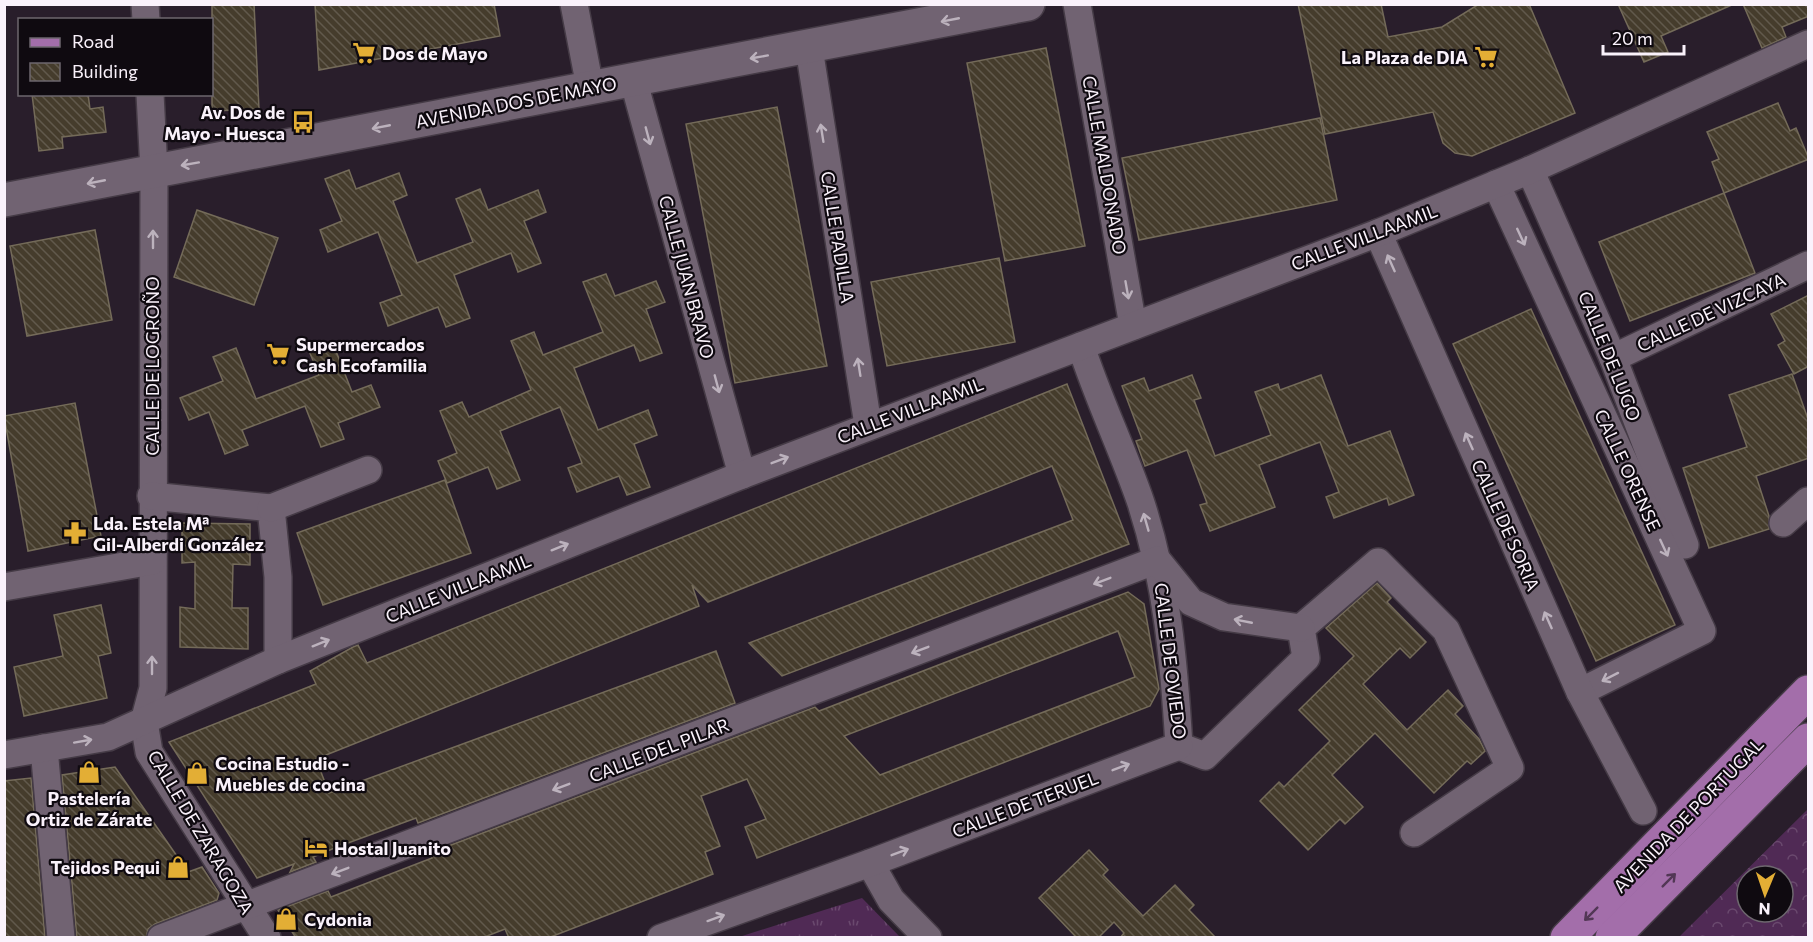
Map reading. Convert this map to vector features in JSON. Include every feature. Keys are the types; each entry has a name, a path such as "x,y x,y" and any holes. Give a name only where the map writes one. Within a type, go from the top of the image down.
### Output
{"main road":[{"name":"AVENIDA DE PORTUGAL","path":"1567,938 1809,692"},
{"name":"AVENIDA DE PORTUGAL","path":"1612,938 1809,740"}],"street":[{"path":"574,4 590,87"},
{"name":"AVENIDA DOS DE MAYO","path":"4,200 590,87 808,48 1028,4"},
{"name":"CALLE MALDONADO","path":"1077,4 1134,326"},
{"name":"CALLE VILLAAMIL","path":"4,754 108,737 278,660 741,475 1378,233 1530,170 1809,44"},
{"name":"CALLE PADILLA","path":"808,48 868,425"},
{"name":"CALLE JUAN BRAVO","path":"633,79 741,475"},
{"name":"CALLE DE LOGROÑO","path":"144,722 153,688 151,496 153,171 150,96"},
{"name":"CALLE DE LUGO","path":"1530,170 1613,358 1685,545"},
{"name":"CALLE ORENSE","path":"1496,184 1702,631 1580,692"},
{"name":"CALLE DE SORIA","path":"1378,233 1580,692 1660,843"},
{"name":"CALLE DE VIZCAYA","path":"1613,358 1809,265"},
{"name":"CALLE DE OVIEDO","path":"1081,346 1140,502 1157,560 1173,648 1179,746 1205,756 1306,658 1301,628 1224,617 1191,602 1157,560"},
{"path":"151,496 271,508 368,470"},
{"path":"1784,523 1809,501"},
{"path":"271,508 278,577 278,660"},
{"name":"CALLE DEL PILAR","path":"161,938 1157,560"},
{"path":"4,587 152,561"},
{"path":"1301,628 1378,562 1446,630 1510,768 1414,834"},
{"name":"CALLE DE ZARAGOZA","path":"144,722 149,752 245,907 267,938"},
{"name":"CALLE DE TERUEL","path":"661,938 870,863 1179,746"},
{"path":"44,748 61,938"},
{"path":"1644,812 1685,818"},
{"path":"870,863 891,900 928,938"}],"green space":[{"path":"1808,809 1808,937 1679,937 1735,881 1735,924 1795,924 1795,864 1753,864"},
{"path":"862,898 900,937 739,937"}],"building":[{"path":"212,4 254,4 259,109 212,111"},
{"name":"Dos de Mayo","path":"315,4 494,4 500,36 319,70"},
{"path":"1298,4 1381,4 1388,37 1442,27 1479,4 1529,4 1575,113 1472,156 1455,153 1443,143 1433,112 1325,134"},
{"path":"1618,4 1734,4 1661,36 1668,52 1644,62"},
{"path":"1743,4 1809,4 1809,16 1782,27 1786,37 1762,48"},
{"path":"1046,48 1085,246 1005,261 967,63"},
{"path":"32,96 88,96 90,109 103,107 106,132 62,137 63,148 39,151"},
{"path":"1778,103 1790,131 1796,128 1809,159 1724,193 1712,162 1719,159 1707,132"},
{"path":"777,107 827,366 735,383 686,124"},
{"path":"1320,118 1337,200 1139,240 1122,158"},
{"path":"349,170 356,189 399,173 407,195 393,201 417,263 473,242 456,199 480,189 488,210 538,190 546,212 524,221 541,263 518,272 511,253 454,275 470,318 446,327 438,307 388,326 380,303 402,295 378,232 328,252 320,230 342,221 325,179"},
{"path":"1724,193 1755,273 1630,321 1599,242"},
{"path":"197,210 278,238 254,305 174,277"},
{"path":"95,230 112,320 27,336 10,246"},
{"path":"999,258 1015,342 887,366 871,282"},
{"path":"606,274 615,296 656,281 665,302 646,309 662,353 640,361 634,345 574,368 598,430 648,410 657,435 634,444 650,487 627,495 619,476 577,492 568,468 582,463 560,407 500,431 520,480 497,489 488,467 447,483 438,461 457,453 440,411 462,402 469,417 531,390 511,341 534,332 543,355 603,332 583,282"},
{"path":"1809,295 1809,366 1794,374 1778,345 1785,341 1771,314"},
{"path":"1531,309 1675,625 1596,661 1453,344"},
{"path":"332,341 352,392 371,385 380,407 338,423 344,439 321,447 305,406 242,430 248,445 225,454 209,412 189,420 180,398 223,381 213,357 236,348 256,399 319,375 309,351"},
{"path":"1792,374 1809,422 1809,458 1756,476 1769,516 1769,529 1709,548 1683,468 1747,447 1729,395"},
{"path":"1192,375 1201,398 1194,400 1215,456 1271,435 1255,392 1278,384 1280,390 1321,375 1348,446 1390,431 1414,495 1389,505 1387,498 1334,518 1326,497 1339,492 1320,442 1259,465 1275,507 1210,531 1200,505 1207,503 1187,450 1145,466 1136,441 1142,439 1122,386 1144,378 1149,391"},
{"path":"1067,384 1129,544 782,676 749,643 1073,520 1052,466 708,602 692,585 699,606 316,759 329,793 716,651 735,703 418,823 416,818 337,847 313,857 316,862 290,872 294,864 257,878 169,742 316,684 310,671 358,645 367,663"},
{"path":"75,403 101,536 28,551 4,416"},
{"path":"445,480 471,553 323,605 297,533"},
{"path":"182,523 250,524 250,565 233,564 232,608 248,608 248,649 180,647 180,607 195,609 195,562 182,563"},
{"path":"1377,583 1391,598 1387,602 1426,642 1410,658 1400,648 1363,684 1407,730 1448,690 1463,706 1455,714 1479,739 1485,751 1471,764 1467,761 1434,793 1375,733 1332,775 1363,807 1345,824 1340,819 1308,850 1260,801 1279,782 1284,787 1330,741 1299,710 1354,656 1326,628"},
{"path":"1128,592 1144,604 1159,689 1150,706 757,858 745,827 766,819 747,779 701,796 720,846 705,852 713,874 548,938 509,938 505,929 482,938 296,938 278,910 328,891 331,897 432,858 430,853 815,707 819,711","holes":["1118,631 1135,677 880,775 844,736"]},
{"path":"101,605 111,653 98,656 107,698 24,716 14,667 63,656 54,615"},
{"path":"115,767 188,872 202,867 219,893 217,900 155,924 148,929 146,938 77,938 62,775"},
{"path":"31,778 45,938 4,938 4,781"},
{"path":"1089,850 1108,870 1103,875 1143,916 1175,885 1194,905 1189,910 1216,938 1120,938 1124,933 1114,922 1098,938 1077,938 1039,898"}],"place":[{"name":"Dos de Mayo","path":"364,53"},
{"name":"La Plaza de DIA","path":"1486,57"},
{"name":"Av. Dos de Mayo - Huesca","path":"303,122"},
{"name":"Supermercados Cash Ecofamilia","path":"278,354"},
{"name":"Lda. Estela Mª Gil-Alberdi González","path":"75,533"},
{"name":"Pastelería Ortiz de Zárate","path":"89,772"},
{"name":"Cocina Estudio - Muebles de cocina","path":"197,773"},
{"name":"Hostal Juanito","path":"316,848"},
{"name":"Tejidos Pequi","path":"178,867"},
{"name":"Cydonia","path":"286,919"}]}
